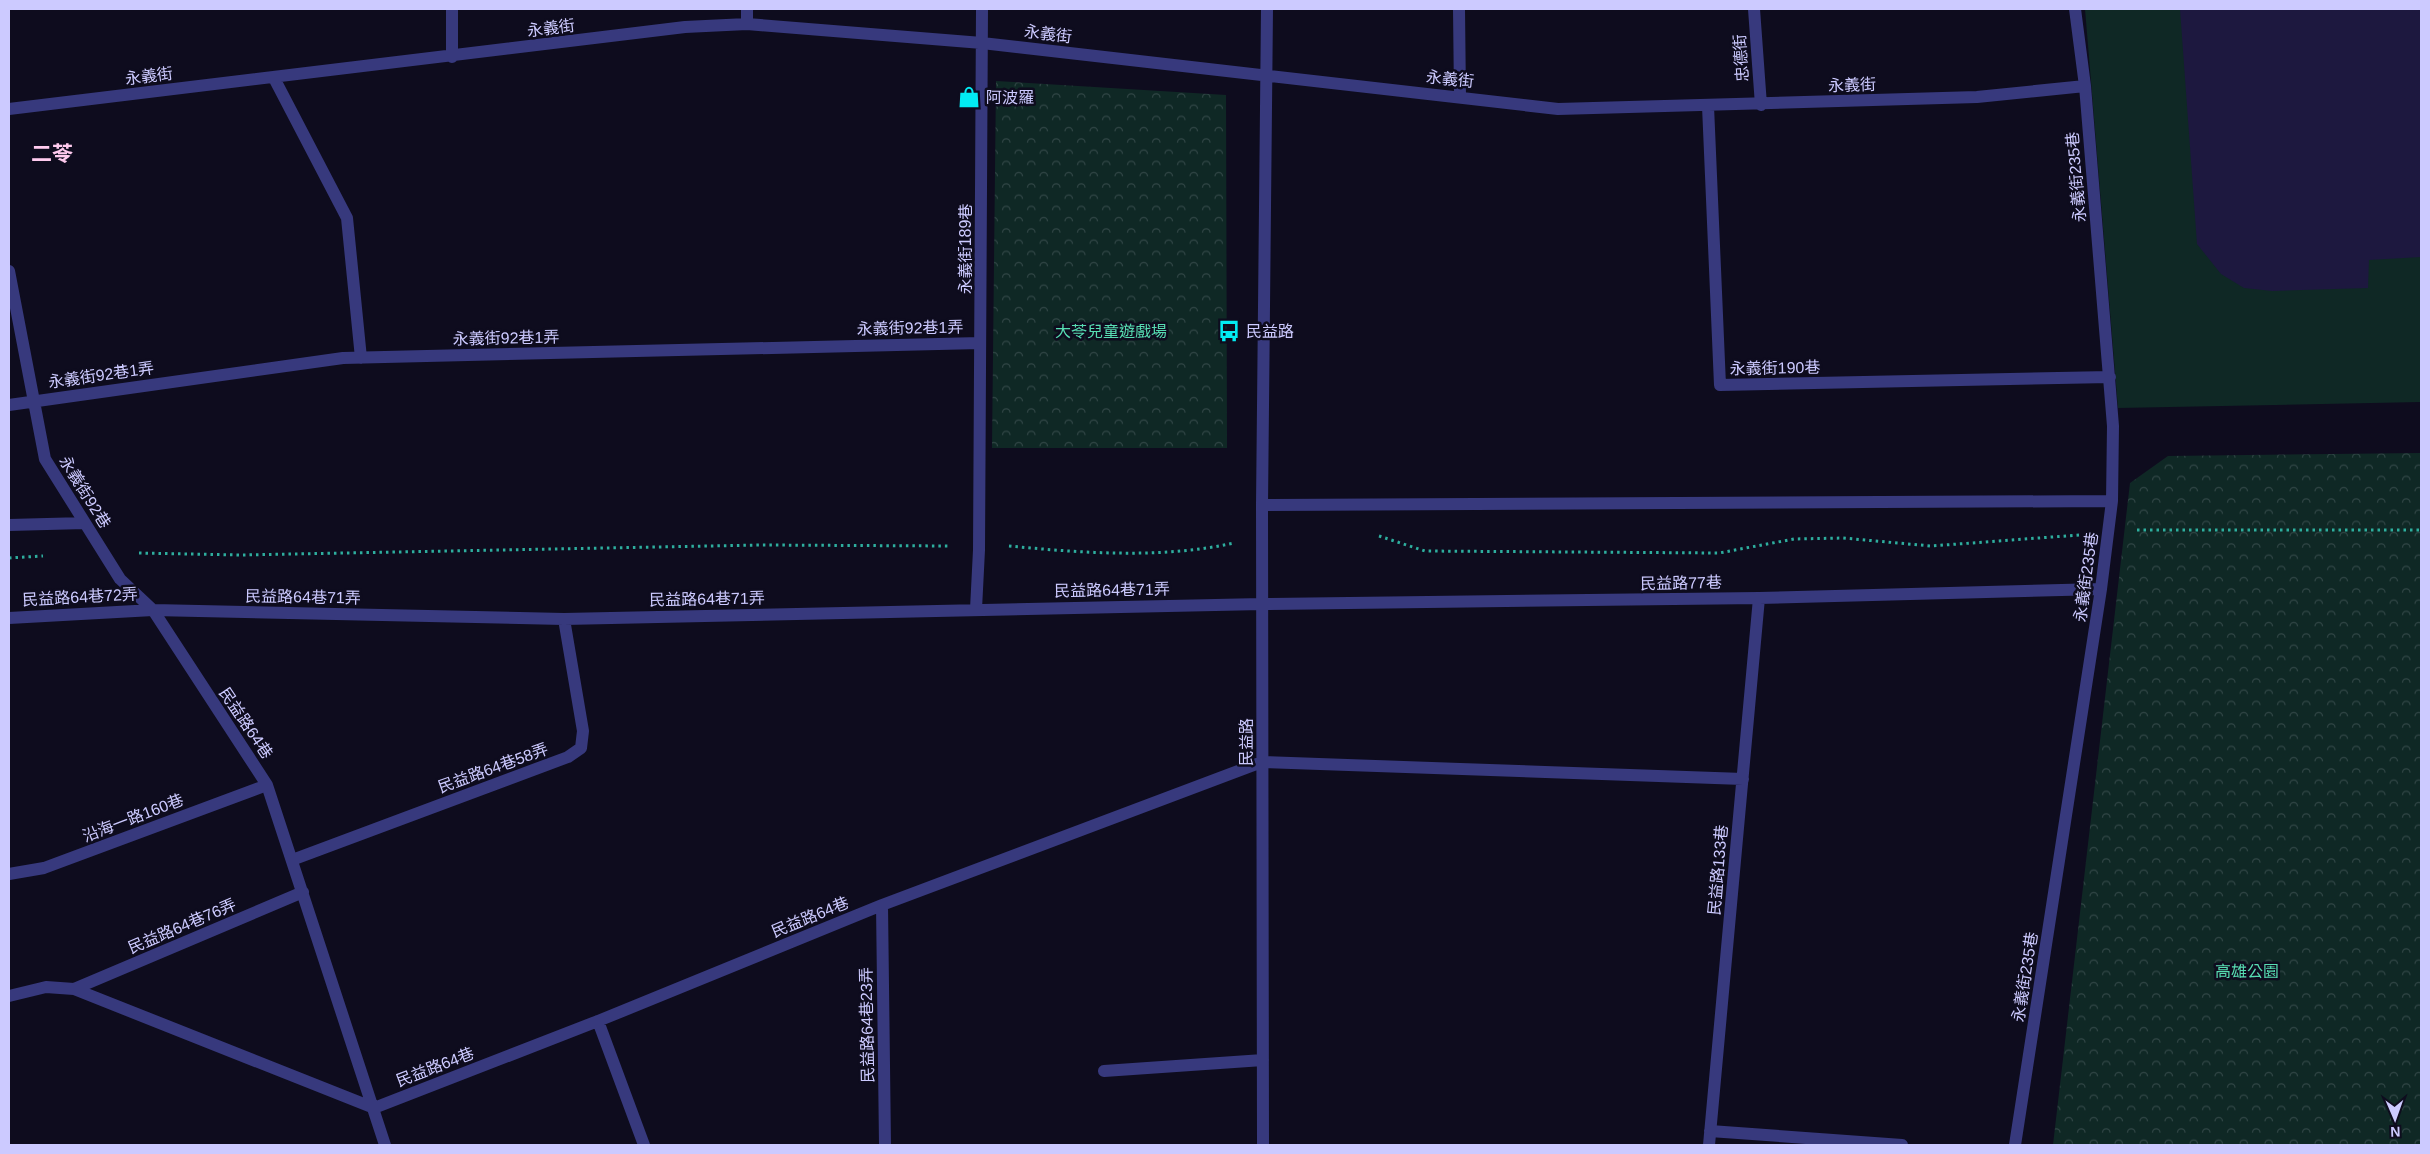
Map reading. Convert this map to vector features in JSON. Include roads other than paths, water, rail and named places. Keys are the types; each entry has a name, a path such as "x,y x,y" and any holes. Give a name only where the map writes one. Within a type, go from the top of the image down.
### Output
{"street":[{"path":"452,9 452,57"},
{"path":"747,9 747,24"},
{"name":"永義街189巷","path":"976,609 979,546 982,9"},
{"name":"民益路","path":"1263,1145 1262,505 1267,9"},
{"path":"1459,9 1460,96"},
{"name":"忠德街","path":"1754,9 1760,104"},
{"name":"永義街235巷","path":"2016,1145 2101,589 2112,501 2110,377 2085,86 2075,9"},
{"name":"永義街","path":"9,109 452,57 685,27 747,24 982,43 1267,77 1460,96 1558,110 1977,97 2085,86"},
{"path":"274,78 347,218 361,358"},
{"name":"永義街190巷","path":"1708,106 1720,385 2110,377"},
{"name":"永義街92巷","path":"9,270 45,459 104,552"},
{"name":"永義街92巷1弄","path":"9,405 343,358 980,343"},
{"path":"1262,505 2112,501"},
{"path":"9,525 85,523"},
{"name":"民益路64巷","path":"104,552 120,579 153,610 267,785 374,1108 598,1022 882,905 1262,762"},
{"name":"民益路77巷","path":"1262,604 1759,598 2101,589"},
{"name":"民益路133巷","path":"1709,1145 1759,598"},
{"name":"民益路64巷71弄","path":"153,610 564,619 1262,604"},
{"name":"民益路64巷72弄","path":"9,618 153,610"},
{"name":"民益路64巷58弄","path":"292,860 568,758 581,748 583,731 564,619"},
{"path":"1262,762 1743,779"},
{"name":"沿海一路160巷","path":"9,874 44,868 267,785"},
{"name":"民益路64巷76弄","path":"74,989 302,892"},
{"name":"民益路64巷23弄","path":"882,905 885,1145"},
{"path":"9,996 46,987 74,989 374,1108 385,1145"},
{"path":"598,1022 644,1145"},
{"path":"1104,1071 1263,1060"},
{"path":"1710,1131 1902,1145"}],"place":[{"name":"阿波羅","path":"969,97"},
{"name":"民益路","path":"1229,331"}],"district":[{"name":"二苓","path":"52,153"}],"park label":[{"name":"大苓兒童遊戲場","path":"1111,331"},
{"name":"高雄公園","path":"2247,971"}]}
